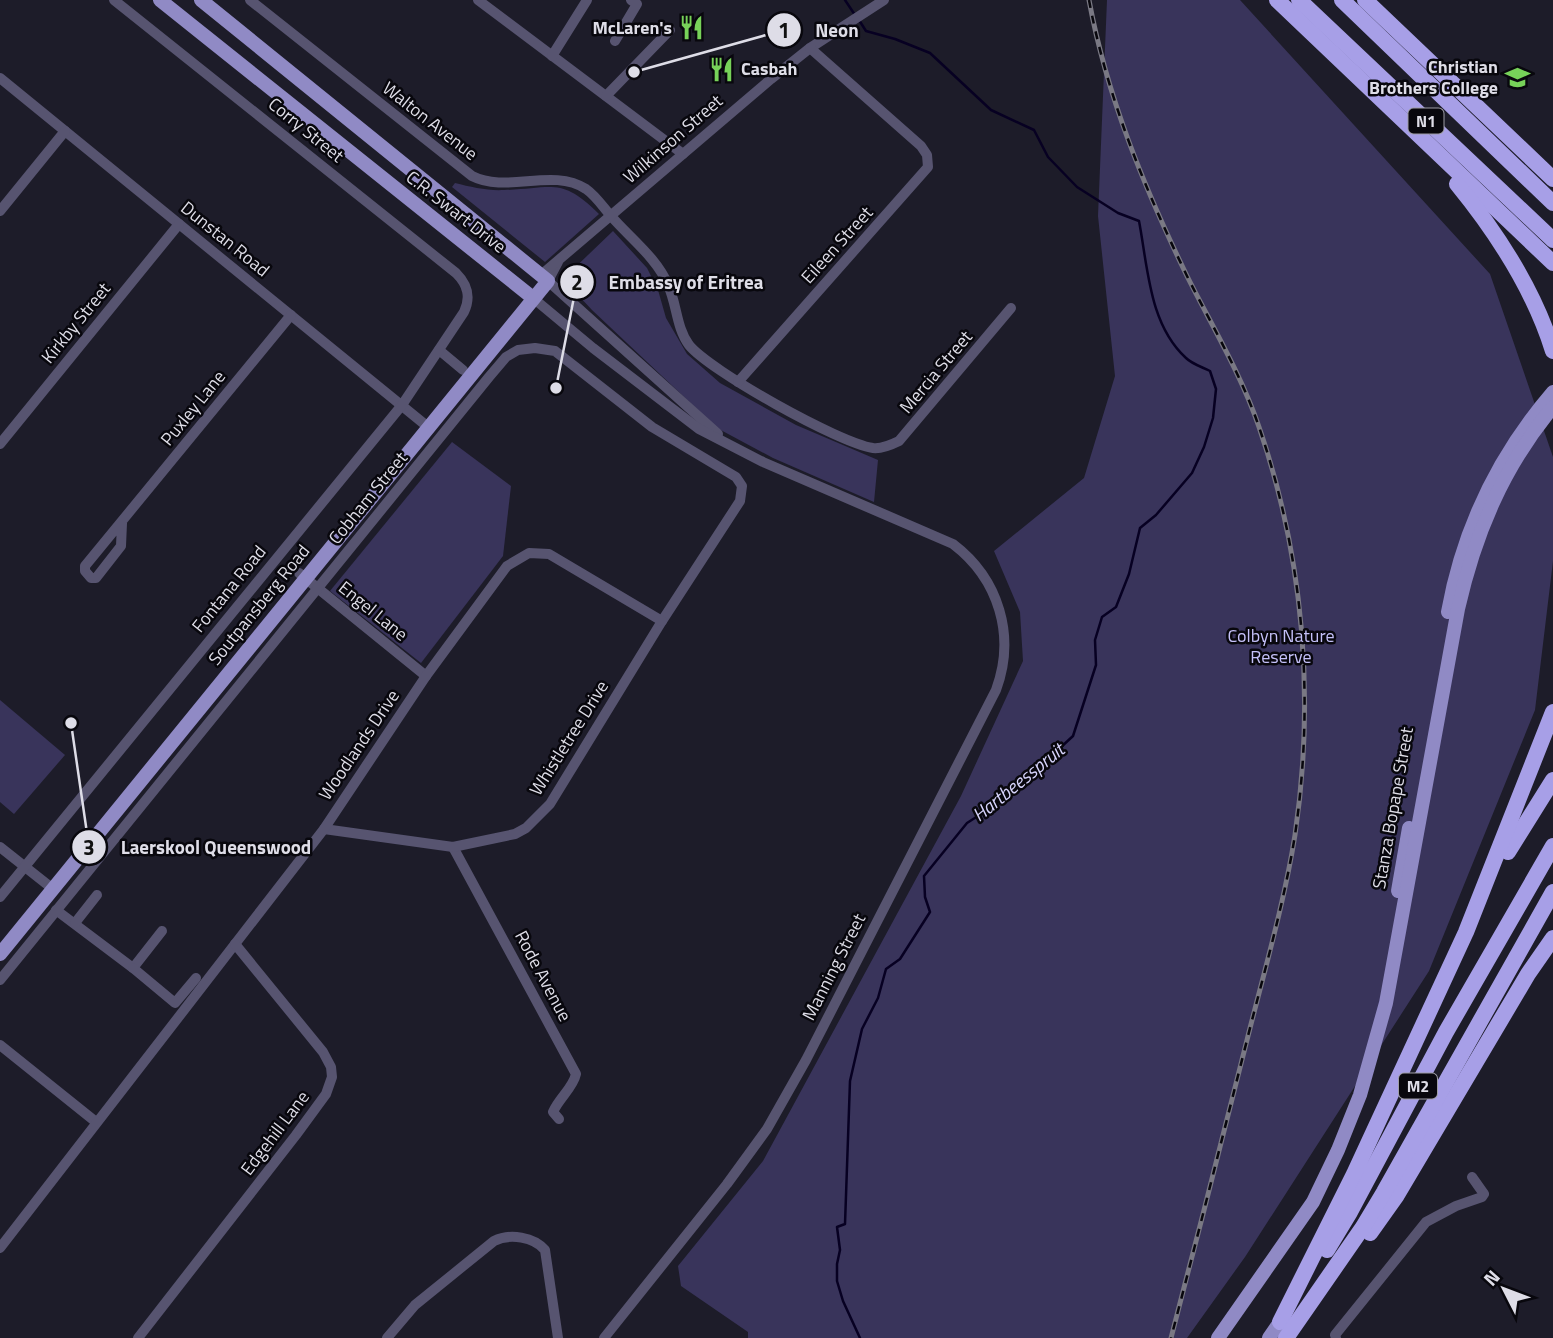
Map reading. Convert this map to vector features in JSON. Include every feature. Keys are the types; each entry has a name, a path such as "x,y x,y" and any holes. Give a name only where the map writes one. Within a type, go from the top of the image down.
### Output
{"highway":[{"path":"1277,0 1553,263"},
{"name":"N1","path":"1299,0 1553,240"},
{"name":"N1","path":"1342,0 1553,204"},
{"path":"1365,0 1553,179"},
{"path":"1342,62 1449,173 1469,198 1514,266 1552,348"},
{"path":"1441,71 1553,166"},
{"path":"1466,932 1553,712"},
{"path":"1280,1322 1343,1197 1466,932 1513,842 1553,780"},
{"name":"M2","path":"1280,1322 1350,1212 1460,1008 1553,846"},
{"name":"M2","path":"1286,1338 1384,1192 1553,892"},
{"path":"1293,1338 1397,1195 1553,932"},
{"path":"1528,974 1553,938"}],"main road":[{"name":"C.R. Swart Drive","path":"160,0 530,296"},
{"name":"C.R. Swart Drive","path":"201,0 545,278"},
{"name":"Soutpansberg Road","path":"0,954 49,887 545,278"},
{"name":"Soutpansberg Road","path":"424,424 463,370 530,296"},
{"name":"Stanza Bopape Street","path":"1288,1241 1335,1143 1367,1045 1383,977 1449,606 1461,555 1482,499 1496,473 1521,431 1553,392"},
{"name":"Stanza Bopape Street","path":"1218,1338 1313,1202 1360,1095 1378,1038 1467,566 1485,516 1500,486 1553,407"},
{"name":"Soutpansberg Road","path":"0,940 49,887"},
{"name":"M2","path":"1269,1338 1280,1322"}],"street":[{"name":"Corry Street","path":"114,0 456,273 465,284 468,294"},
{"name":"Walton Avenue","path":"250,0 472,176 493,183 559,181 576,184 594,195 663,275 681,328 700,357 738,382 805,419 857,443 880,448"},
{"path":"478,0 683,154"},
{"path":"552,56 587,0"},
{"path":"615,41 637,5 631,0"},
{"name":"Wilkinson Street","path":"545,278 548,267 558,262 810,48 884,0"},
{"path":"606,96 670,30"},
{"name":"Eileen Street","path":"738,382 927,170 928,159 921,146 810,48"},
{"name":"Dunstan Road","path":"0,78 424,424"},
{"path":"0,211 65,131"},
{"name":"Kirkby Street","path":"0,444 179,224"},
{"name":"C.R. Swart Drive","path":"545,278 734,447"},
{"name":"Fontana Road","path":"0,897 402,405 464,312 468,294"},
{"name":"C.R. Swart Drive","path":"530,296 699,429 792,475 934,535 967,555 984,576"},
{"name":"Mercia Street","path":"880,448 906,435 1011,308"},
{"name":"Puxley Lane","path":"122,523 121,546 96,578 91,578 84,568 291,315"},
{"name":"Cobham Street","path":"0,980 506,357 518,350 539,348 560,353 652,427 695,455 732,474 742,486"},
{"path":"439,351 463,370"},
{"name":"Whistletree Drive","path":"324,828 453,847 515,834 526,828 550,804 662,621 740,501 742,486"},
{"name":"Woodlands Drive","path":"0,1248 324,828 426,676 507,566 529,553 541,552 557,557 662,621"},
{"name":"Engel Lane","path":"302,575 426,676"},
{"name":"Manning Street","path":"604,1338 727,1184 767,1129 806,1060 980,722 1000,679 1005,649 999,606 984,576"},
{"path":"0,847 49,887"},
{"name":"Rode Avenue","path":"453,847 576,1074 553,1112 559,1119"},
{"path":"75,923 97,895"},
{"path":"56,910 175,1003 196,978"},
{"path":"133,968 163,931"},
{"name":"Edgehill Lane","path":"138,1338 296,1135 326,1094 332,1077 331,1068 323,1052 235,944"},
{"path":"0,1045 96,1122"},
{"path":"1336,1338 1335,1335 1426,1222 1456,1206 1482,1197 1484,1194 1472,1177"},
{"path":"387,1338 415,1305 494,1241 505,1237 536,1241 545,1250 558,1338"}],"green space":[{"name":"Colbyn Nature Reserve","path":"1107,0 1240,0 1490,274 1553,457 1553,561 1535,710 1429,971 1245,1257 1187,1338 748,1338 748,1332 681,1286 678,1266 763,1161 961,796 1023,661 1020,612 994,551 1084,478 1115,376 1098,216"},
{"path":"455,183 492,190 545,187 565,189 599,214 545,262 452,187"},
{"path":"613,231 647,268 658,290 666,318 687,354 720,383 796,425 878,460 874,502 773,458 717,428 592,310 563,279"},
{"path":"452,442 511,486 503,556 421,663 330,591"},
{"path":"0,700 65,755 14,814 0,802"}],"waterway":[{"path":"845,0 855,15"},
{"name":"Hartbeesspruit","path":"859,20 866,31 930,53 991,110 1034,130 1048,157 1077,187 1118,213 1139,221 1152,294 1164,329 1186,358 1210,371 1216,389 1213,418 1192,473 1156,515 1140,528 1129,574 1116,607 1102,617 1095,640 1096,665 1073,736 1047,760 1016,782 995,805 967,823 924,876 925,897 930,912 900,959 886,969 878,998 862,1029 850,1081 845,1224 837,1227 840,1250 837,1281 860,1338"}],"railway":[{"path":"1089,0 1106,72 1142,175 1187,276 1235,369 1259,427 1286,527 1301,629 1304,732 1295,835 1273,938 1171,1338"}],"place":[{"name":"McLaren's","path":"692,28"},
{"name":"Casbah","path":"721,69"},
{"name":"Neon","path":"634,72"},
{"name":"Christian Brothers College","path":"1518,77"},
{"name":"Embassy of Eritrea","path":"556,388"},
{"name":"Laerskool Queenswood","path":"71,723"}]}
